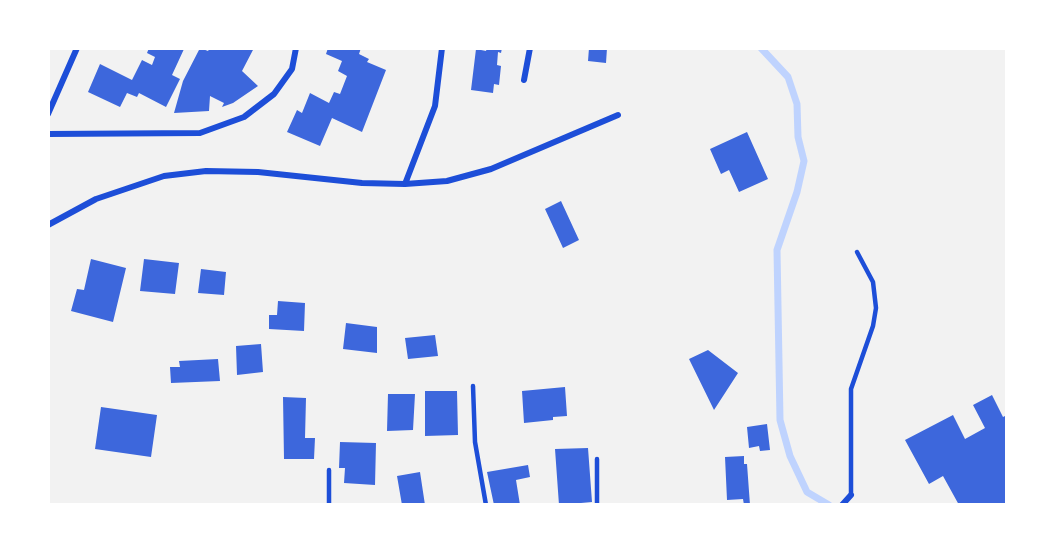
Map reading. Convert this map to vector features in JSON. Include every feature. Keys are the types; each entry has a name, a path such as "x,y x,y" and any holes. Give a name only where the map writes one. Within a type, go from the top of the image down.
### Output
{"street":[{"path":"48,114 76,48"},
{"path":"48,134 200,133 244,117 274,94 292,69 296,48"},
{"path":"405,184 435,106 442,48"},
{"path":"524,80 530,48"},
{"path":"48,225 96,199 164,176 206,171 258,172 362,183 405,184 447,181 491,169 618,116"},
{"path":"842,505 851,495"}],"lane":[{"path":"851,495 851,389 873,326 876,308 873,282 857,252"},
{"path":"473,386 475,442 486,505"},
{"path":"597,459 597,505"},
{"path":"329,471 329,505"}],"building":[{"path":"149,48 184,49 172,75 180,79 166,107 139,93 137,97 127,93 120,107 88,92 100,64 132,80 142,60 152,65 155,57 147,53"},
{"path":"200,48 208,51 210,48 254,48 242,71 258,86 233,103 222,107 224,103 210,96 209,111 174,113 183,81"},
{"path":"328,48 361,48 359,54 369,59 367,62 386,70 362,132 332,118 320,146 287,132 297,110 302,113 310,93 329,103 334,92 340,94 347,76 338,71 342,61 326,54"},
{"path":"487,48 502,48 501,53 498,52 497,65 501,66 499,85 494,84 493,93 471,90 476,49 486,51"},
{"path":"589,48 607,48 606,63 588,61"},
{"path":"747,132 768,179 739,192 729,170 721,174 710,149"},
{"path":"561,201 579,240 563,248 545,209"},
{"path":"91,259 126,268 113,322 71,311 77,289 84,290"},
{"path":"144,259 179,263 175,294 140,291"},
{"path":"201,269 226,272 224,295 198,293"},
{"path":"278,301 305,303 304,331 269,329 269,315 277,315"},
{"path":"346,323 377,327 377,353 343,349"},
{"path":"435,335 438,356 408,359 405,338"},
{"path":"261,344 263,372 237,375 236,346"},
{"path":"708,350 738,373 714,410 689,359"},
{"path":"218,359 220,381 171,383 170,367 180,367 179,361"},
{"path":"565,387 567,416 524,423 522,391"},
{"path":"425,391 457,391 458,435 425,436"},
{"path":"388,394 415,394 413,430 387,431"},
{"path":"992,395 1003,417 1007,415 1007,505 959,505 943,476 929,484 905,440 953,415 965,439 985,428 973,405"},
{"path":"283,397 306,398 305,438 315,438 314,459 284,459"},
{"path":"101,407 157,415 151,457 95,449"},
{"path":"767,424 770,450 760,451 759,446 749,448 747,427"},
{"path":"340,442 376,443 375,485 344,483 345,468 339,468"},
{"path":"588,448 592,502 559,505 555,449"},
{"path":"744,456 744,464 747,464 750,505 744,505 743,499 727,500 725,457"},
{"path":"528,465 530,477 516,480 520,505 494,505 487,472"},
{"path":"420,472 425,505 402,505 397,476"}],"waterway":[{"path":"761,48 788,77 797,104 798,137 804,161 797,192 777,250 780,420 790,456 807,492 829,505"}]}
